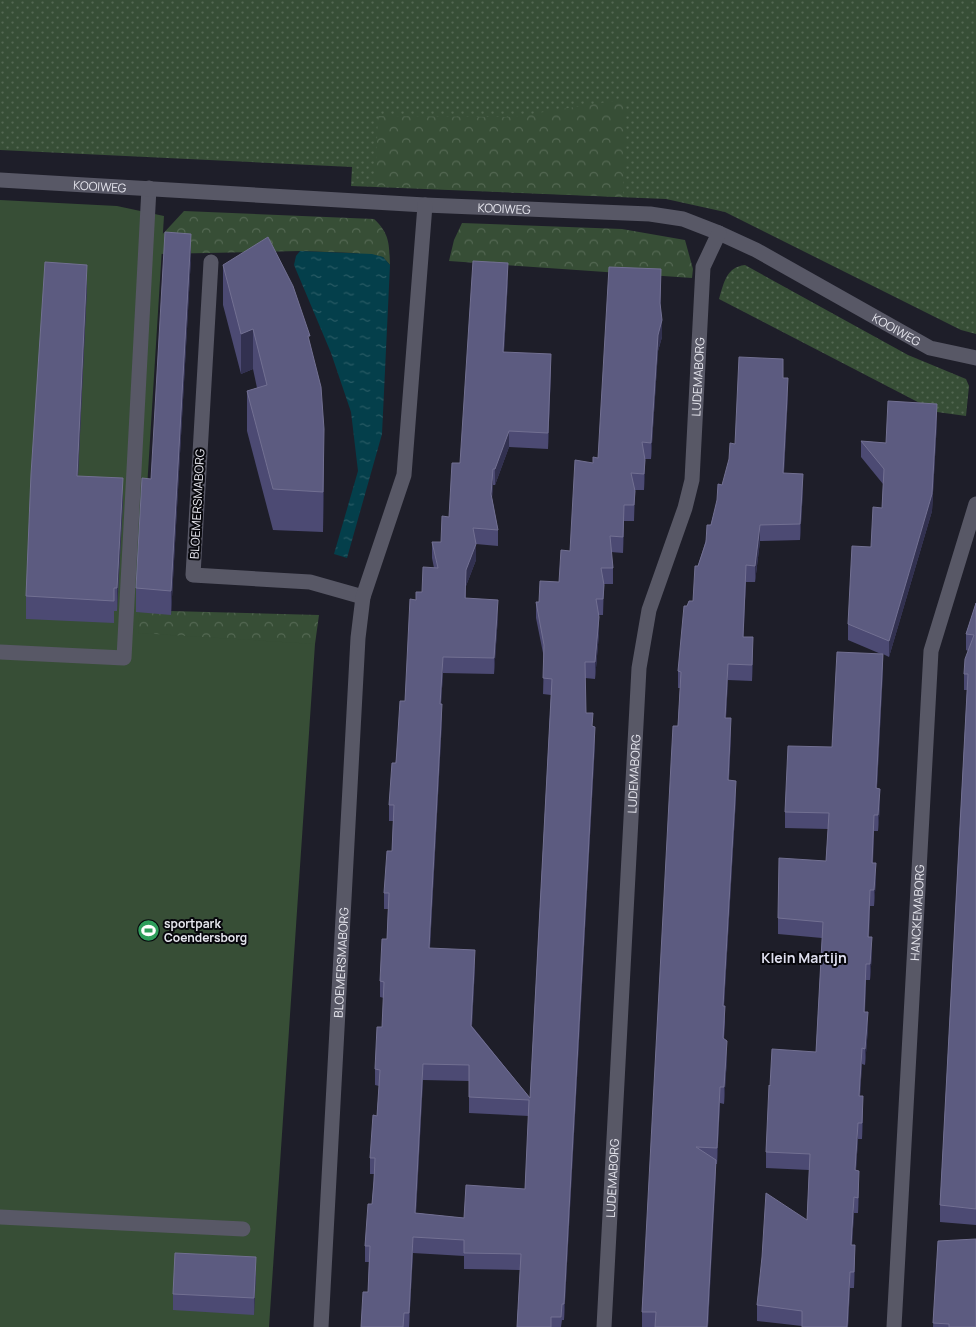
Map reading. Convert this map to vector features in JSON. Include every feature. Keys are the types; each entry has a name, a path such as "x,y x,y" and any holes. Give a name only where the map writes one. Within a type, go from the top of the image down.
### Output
{"street":[{"name":"KOOIWEG","path":"0,180 425,205 650,214 683,219 720,233 756,250 930,348 976,358"},
{"path":"0,652 124,658 149,188"},
{"name":"BLOEMERSMABORG","path":"321,1327 357,647 363,597 404,475 425,205"},
{"name":"LUDEMABORG","path":"604,1327 639,668 648,610 685,508 692,480 703,266 720,233"},
{"name":"BLOEMERSMABORG","path":"211,262 193,575 310,582 363,597"},
{"name":"HANCKEMABORG","path":"894,1327 931,651 976,504"},
{"path":"0,1217 243,1228"}],"green space":[{"path":"0,0 976,0 976,334 961,330 725,212 666,199 351,186 352,167 0,150"},
{"path":"626,99 623,197 375,186 378,116 512,117"},
{"name":"sportpark Coendersborg","path":"0,200 117,206 164,216 138,633 315,644 269,1327 0,1327"},
{"path":"184,211 374,219 388,240 390,265 383,257 354,253 300,251 158,254 159,238"},
{"path":"462,223 622,229 685,240 693,269 692,278 449,261 454,240"},
{"path":"745,265 908,355 966,379 969,386 966,416 937,412 719,299 724,282 730,272 739,266"},
{"path":"135,608 170,611 319,615 315,644 132,665"}],"water":[{"path":"300,251 372,254 383,257 390,265 382,434 347,558 334,554 358,471 351,412 331,353 294,265 296,256"}],"building":[{"path":"165,232 191,234 171,591 136,588 142,478 151,479"},
{"path":"268,237 293,286 310,336 308,336 321,387 324,429 323,492 273,489 247,391 267,385 253,329 241,334 223,265"},
{"path":"473,261 508,263 503,352 551,354 548,433 509,431 495,469 493,469 491,494 498,530 473,528 476,544 466,570 465,598 498,600 494,658 443,657 429,948 475,950 471,1026 530,1098 552,679 543,678 544,645 536,602 539,602 540,581 559,582 561,550 570,551 575,460 593,463 593,457 598,458 609,267 661,269 660,303 662,320 658,335 651,443 642,442 645,460 644,474 631,473 635,491 634,505 624,505 623,537 610,536 613,568 601,568 604,585 603,599 596,599 599,617 595,662 585,662 586,713 593,713 592,726 595,727 564,1304 562,1304 561,1317 551,1317 551,1327 517,1327 521,1254 464,1253 464,1240 413,1237 409,1313 404,1313 403,1327 361,1327 363,1292 368,1292 370,1246 365,1246 368,1204 372,1204 374,1181 375,1158 370,1158 373,1115 377,1116 380,1070 375,1069 377,1027 382,1027 384,982 380,981 382,939 387,939 389,893 384,893 387,851 392,851 394,805 389,805 392,763 396,763 400,701 405,701 410,599 416,600 416,592 422,592 423,567 438,568 432,542 441,542 442,516 449,517 452,463 460,463","holes":["423,1064 469,1065 469,1097 529,1100 525,1189 466,1185 464,1218 415,1213"]},
{"path":"45,262 87,265 77,476 123,478 117,588 114,588 114,601 26,596 31,474"},
{"path":"739,357 783,359 783,378 788,378 783,473 803,474 800,524 760,525 755,566 746,565 743,637 753,637 752,665 728,664 725,718 731,718 728,780 736,781 723,1006 725,1006 723,1038 727,1041 724,1087 720,1087 717,1148 696,1147 716,1160 707,1327 655,1327 656,1312 642,1312 673,726 678,726 681,672 678,671 684,606 687,606 689,601 693,601 695,566 698,566 706,542 707,525 711,525 717,500 718,484 722,485 729,459 730,443 735,444"},
{"path":"888,401 937,404 932,494 889,641 848,624 852,546 871,547 873,507 882,508 884,469 861,441 886,443"},
{"path":"976,603 976,1209 940,1205 968,674 964,674 965,659 974,635 966,634"},
{"path":"837,652 883,654 876,788 880,789 878,815 874,815 872,863 876,863 874,890 870,890 868,937 872,937 870,964 866,964 864,1012 868,1012 865,1049 862,1048 859,1096 863,1096 862,1123 858,1123 855,1170 859,1171 858,1198 854,1197 851,1245 855,1245 854,1272 850,1272 847,1327 802,1327 802,1311 757,1305 766,1193 807,1220 810,1154 766,1152 769,1085 772,1049 816,1052 823,922 778,918 779,858 826,861 829,813 785,812 788,746 832,747"},
{"path":"976,1239 976,1327 949,1327 949,1324 933,1323 938,1241"},
{"path":"175,1253 256,1257 254,1298 173,1294"}],"place":[{"name":"sportpark Coendersborg","path":"148,930"}],"district":[{"name":"Klein Martijn","path":"804,957"}]}
